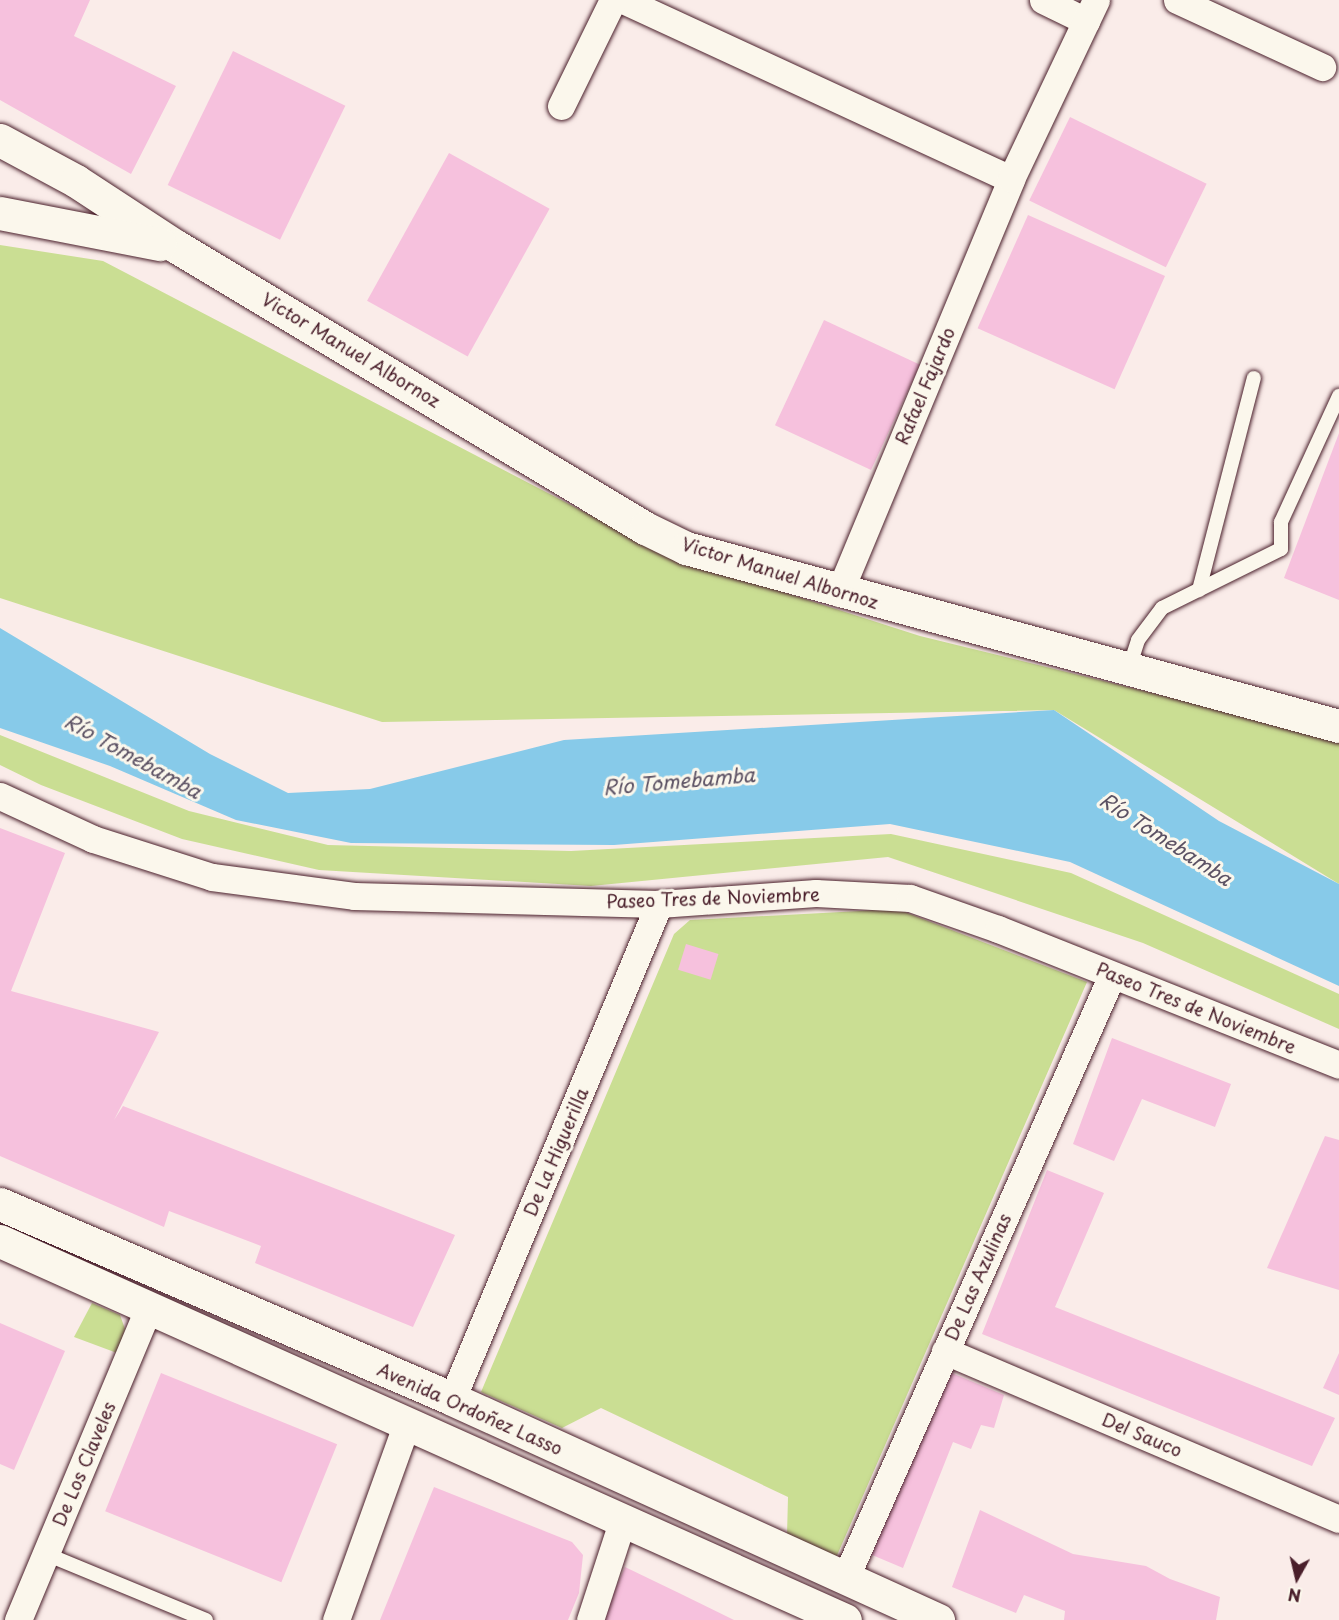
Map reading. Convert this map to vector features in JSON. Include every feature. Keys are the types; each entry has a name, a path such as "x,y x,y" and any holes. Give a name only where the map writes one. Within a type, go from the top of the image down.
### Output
{"main road":[{"name":"Victor Manuel Albornoz","path":"0,140 76,181 177,247 645,528 686,548 839,592 1339,726"},
{"name":"Victor Manuel Albornoz","path":"0,213 177,247"},
{"name":"Avenida Ordoñez Lasso","path":"0,1204 452,1400 938,1620"},
{"name":"Avenida Ordoñez Lasso","path":"0,1241 846,1620"}],"street":[{"path":"561,105 613,0"},
{"path":"623,0 1011,179"},
{"path":"1043,0 1091,10"},
{"path":"1177,0 1322,67"},
{"name":"Rafael Fajardo","path":"839,592 1011,179 1091,10"},
{"name":"Paseo Tres de Noviembre","path":"0,796 93,839 212,878 354,896 659,904 816,893 910,898 1339,1065"},
{"name":"De La Higuerilla","path":"452,1400 659,904"},
{"name":"De Las Azulinas","path":"845,1579 1112,975"},
{"name":"De Los Claveles","path":"18,1620 149,1307"},
{"name":"Del Sauco","path":"945,1351 1339,1519"},
{"path":"336,1620 407,1422"},
{"path":"590,1620 623,1519"}],"lane":[{"path":"1199,590 1254,378"},
{"path":"1129,668 1138,640 1162,608 1281,549 1281,522 1339,396"},
{"path":"46,1554 206,1620"}],"green space":[{"path":"0,245 103,261 665,554 920,636 1339,739 1339,884 1054,710 382,722 0,598"},
{"path":"0,735 189,811 328,845 571,851 891,834 1071,873 1339,994 1339,1029 1143,943 888,857 591,886 319,870 182,839 41,785 0,765"},
{"path":"897,909 1087,982 835,1560 787,1535 788,1497 601,1408 562,1428 481,1392 674,934 690,920"},
{"path":"92,1303 120,1315 125,1329 117,1353 74,1337"}],"water":[{"name":"Río Tomebamba","path":"0,628 210,754 288,793 370,789 564,740 1054,710 1219,821 1339,884 1339,986 1070,862 890,824 614,845 351,843 236,820 110,766 0,728"}],"building":[{"path":"0,0 90,0 74,36 176,86 131,174 0,100"},
{"path":"233,51 345,106 280,240 168,185"},
{"path":"1070,117 1207,184 1166,267 1029,201"},
{"path":"449,153 550,209 468,357 367,301"},
{"path":"1028,215 1165,276 1115,389 978,328"},
{"path":"824,320 920,365 871,470 775,425"},
{"path":"1339,433 1339,600 1284,578"},
{"path":"0,828 65,853 11,991 159,1032 114,1120 123,1106 455,1235 413,1327 255,1263 261,1246 169,1211 164,1227 0,1156"},
{"path":"686,944 719,954 711,980 678,970"},
{"path":"1112,1038 1231,1084 1215,1127 1142,1099 1114,1161 1073,1144"},
{"path":"1325,1136 1339,1140 1339,1290 1267,1268"},
{"path":"1047,1170 1104,1193 1055,1307 1335,1418 1312,1466 982,1334"},
{"path":"0,1323 65,1351 14,1470 0,1464"},
{"path":"1339,1353 1339,1395 1323,1388"},
{"path":"947,1371 1004,1395 994,1428 981,1425 971,1449 953,1442 903,1568 865,1552"},
{"path":"161,1373 337,1444 281,1582 105,1511"},
{"path":"434,1487 572,1542 583,1555 579,1593 568,1620 380,1620"},
{"path":"980,1510 1073,1554 1146,1566 1170,1579 1220,1597 1216,1620 1064,1620 1065,1611 1024,1595 1016,1613 952,1587"},
{"path":"625,1567 681,1594 734,1620 601,1620"}]}
